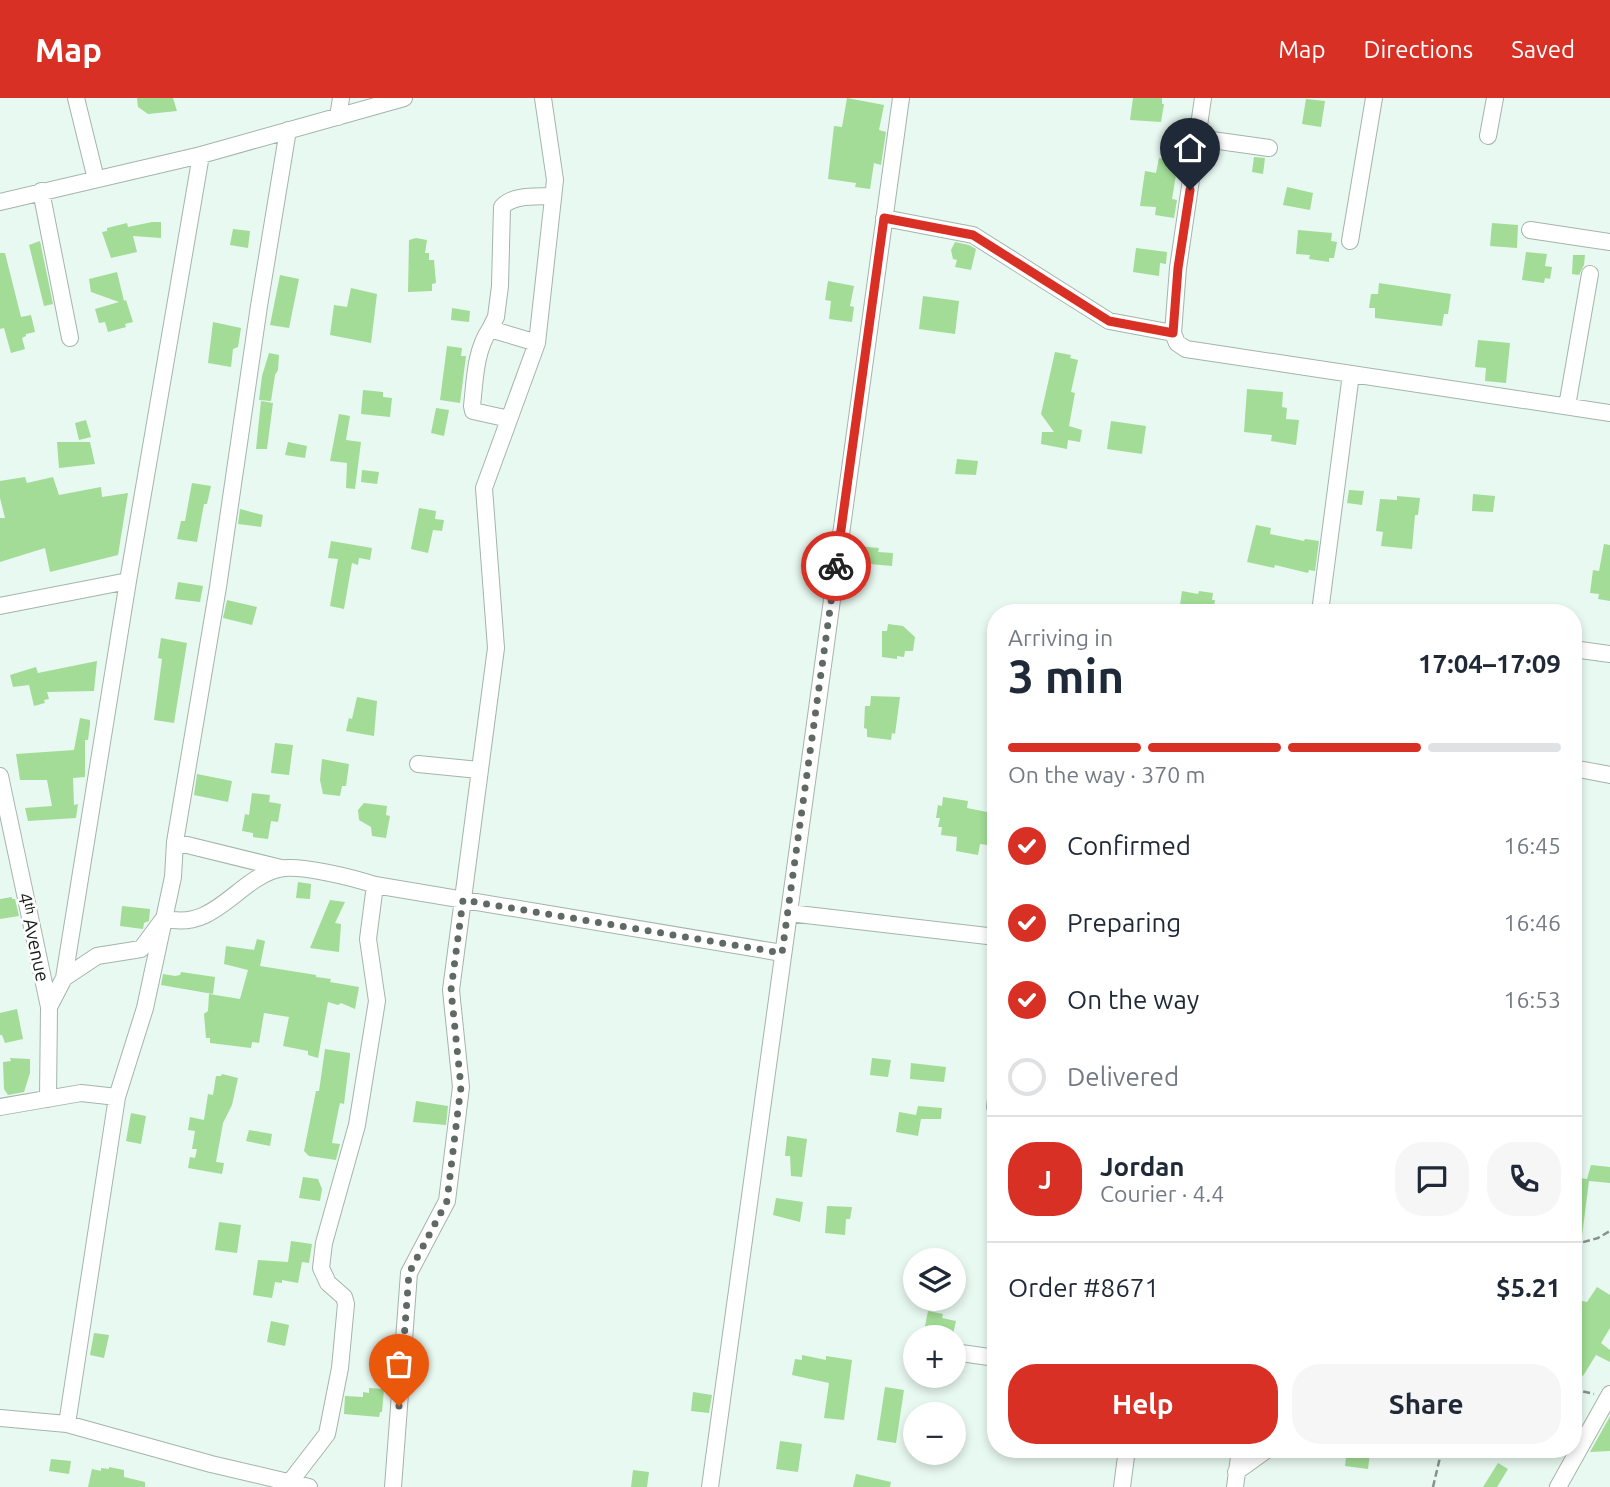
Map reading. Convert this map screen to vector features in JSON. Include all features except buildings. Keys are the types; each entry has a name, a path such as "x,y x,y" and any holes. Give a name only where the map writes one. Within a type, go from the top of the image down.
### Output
{"street":[{"path":"76,98 96,179"},
{"path":"338,117 341,98"},
{"path":"0,202 201,155 404,98"},
{"path":"393,1487 409,1273 447,1201 461,1087 451,990 496,648 484,488 537,343 555,180 543,98"},
{"path":"710,1487 901,98"},
{"path":"1203,98 1178,268 1173,333 1177,344 1186,349 1610,413"},
{"path":"1350,242 1374,98"},
{"path":"1488,136 1495,98"},
{"path":"67,1424 117,1097 145,1008 173,877 175,842 218,587 288,130"},
{"path":"1198,138 1269,148"},
{"path":"49,1007 64,978 201,155"},
{"path":"41,191 70,338"},
{"path":"509,419 479,414 473,411 472,406 479,353 496,317 502,207 508,201 516,199 553,196"},
{"path":"884,218 973,235 1109,321 1173,333"},
{"path":"1530,230 1610,242"},
{"path":"1567,406 1590,274"},
{"path":"490,329 537,343"},
{"path":"1321,604 1351,374"},
{"path":"0,606 128,581"},
{"path":"1582,650 1610,654"},
{"path":"418,764 480,770"},
{"path":"1582,770 1610,775"},
{"name":"4ᵗʰ Avenue","path":"0,776 49,1007 48,1099"},
{"path":"175,842 281,868 782,953"},
{"path":"164,918 174,921 204,915 228,902 260,876 281,868"},
{"path":"290,1482 327,1434 340,1368 346,1304 344,1297 328,1283 321,1268 324,1243 357,1125 377,1001 368,939 374,885"},
{"path":"789,913 987,936"},
{"path":"64,978 97,956 142,949 164,918"},
{"path":"0,1107 81,1093 117,1097"},
{"path":"966,1354 987,1357"},
{"path":"1582,1444 1609,1396"},
{"path":"0,1418 67,1424 211,1464 309,1487"},
{"path":"1122,1487 1126,1458"},
{"path":"1235,1479 1238,1458"},
{"path":"1235,1479 1258,1458"},
{"path":"1558,1487 1574,1458"}],"path":[{"path":"1582,1242 1610,1231"},
{"path":"1582,1391 1609,1396"},
{"path":"1433,1487 1440,1458"}],"way so far":[{"path":"399,1406 409,1273 447,1201 461,1087 451,990 463,900 782,953 836,566"}],"route":[{"path":"836,566 884,218 973,235 1109,321 1173,333 1178,268 1190,190"}]}
